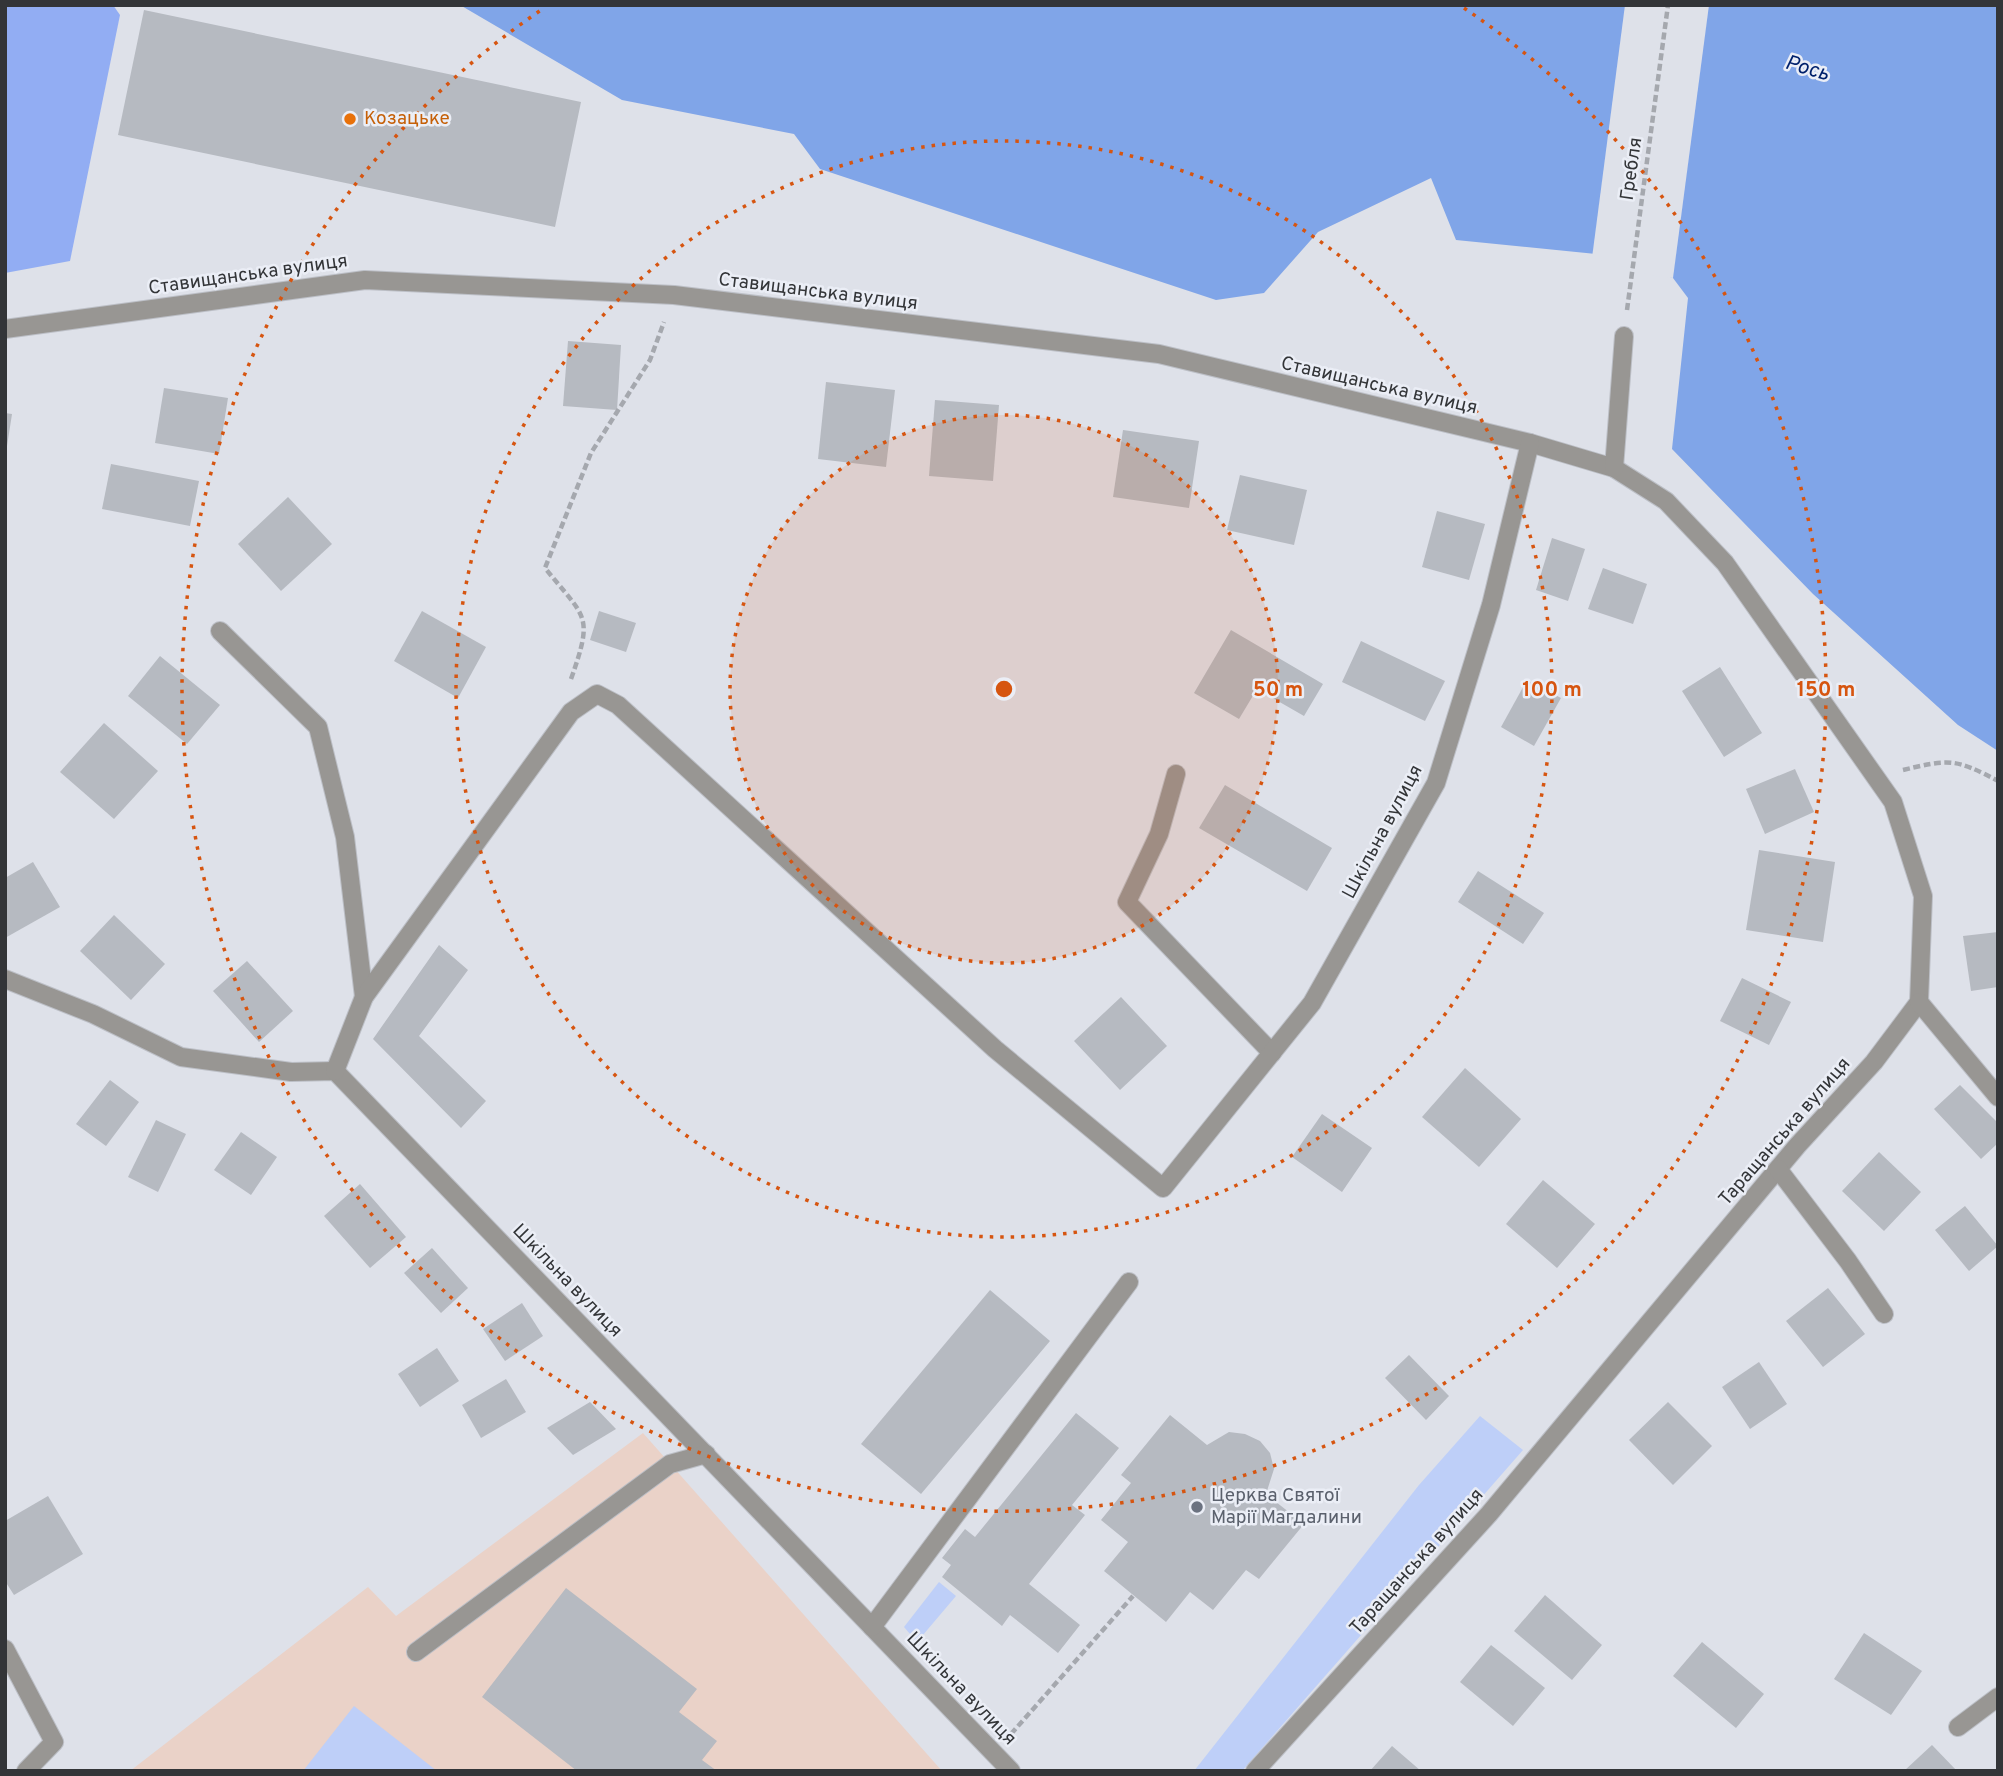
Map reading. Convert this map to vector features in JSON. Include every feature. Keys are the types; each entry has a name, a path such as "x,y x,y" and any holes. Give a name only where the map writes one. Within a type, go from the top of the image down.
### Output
{"street":[{"name":"Ставищанська вулиця","path":"5,329 365,280 674,295 1158,355 1530,443 1614,468"},
{"path":"1624,336 1614,468 1666,500 1725,564 1893,802 1923,896 1919,1002 1998,1097"},
{"name":"Шкільна вулиця","path":"364,998 571,712 597,694 618,705 995,1049 1163,1188 1312,1003 1436,783 1492,605 1530,443"},
{"path":"5,979 93,1013 181,1057 291,1072 335,1071 364,998 345,837 318,727 220,631"},
{"path":"1177,774 1159,834 1127,902 1272,1053"},
{"name":"Таращанська вулиця","path":"1255,1771 1489,1514 1778,1169 1874,1062 1919,1002"},
{"name":"Шкільна вулиця","path":"335,1071 1011,1771"},
{"path":"1778,1169 1848,1261 1884,1314"},
{"path":"872,1627 1129,1282"},
{"path":"416,1653 670,1464 706,1454"},
{"path":"5,1649 54,1742 26,1771"},
{"path":"1958,1727 1998,1697"}],"path":[{"name":"Гребля","path":"1624,336 1668,5"},
{"path":"568,688 585,640 584,617 545,568 591,453 650,360 674,295"},
{"path":"1875,776 1945,760 1974,768 1998,781"},
{"path":"994,1754 1133,1595"}],"shaded area":[{"path":"5,5 113,5 120,15 70,261 5,273"},
{"path":"1480,1416 1523,1450 1242,1771 1194,1771 1419,1485"},
{"path":"643,1433 942,1771 130,1771 368,1587 396,1616"},
{"path":"939,1582 956,1596 917,1642 904,1627"},
{"path":"354,1706 437,1771 303,1771"}],"water":[{"name":"Рось","path":"460,5 1998,5 1998,751 1958,725 1813,594 1672,449 1688,298 1673,278 1596,254 1456,240 1431,178 1318,232 1264,293 1216,300 820,169 794,134 622,100"}],"pier":[{"path":"1625,5 1709,5 1673,278 1654,276 1592,258"}],"building":[{"name":"Козацьке","path":"144,10 581,102 555,227 118,135"},
{"path":"568,341 621,345 617,410 563,406"},
{"path":"826,382 895,390 886,467 818,459"},
{"path":"164,388 228,398 219,454 155,443"},
{"path":"935,400 999,405 993,481 929,476"},
{"path":"5,413 12,414 7,446 5,445"},
{"path":"1123,430 1199,441 1189,508 1113,497"},
{"path":"111,464 199,481 190,526 102,509"},
{"path":"1240,475 1307,490 1294,545 1227,530"},
{"path":"288,497 332,544 281,591 238,544"},
{"path":"1437,511 1485,524 1469,580 1422,567"},
{"path":"1552,538 1585,549 1568,601 1536,590"},
{"path":"1603,568 1647,584 1633,624 1588,609"},
{"path":"422,611 486,647 458,698 394,661"},
{"path":"599,611 636,623 626,652 590,640"},
{"path":"1231,630 1323,684 1304,716 1257,689 1239,719 1194,693"},
{"path":"1361,641 1445,681 1425,721 1342,682"},
{"path":"160,656 220,705 187,744 128,696"},
{"path":"1720,667 1762,733 1724,757 1682,691"},
{"path":"1527,680 1561,698 1534,746 1501,727"},
{"path":"104,723 158,771 114,819 60,772"},
{"path":"1795,769 1814,812 1765,834 1746,789"},
{"path":"1225,785 1332,848 1307,891 1199,828"},
{"path":"1759,850 1835,862 1823,942 1746,930"},
{"path":"33,862 60,907 5,938 5,878"},
{"path":"1478,871 1544,913 1523,944 1458,902"},
{"path":"114,915 165,964 131,1000 80,951"},
{"path":"1998,932 1998,987 1971,991 1963,936"},
{"path":"439,945 468,970 419,1036 486,1101 461,1128 373,1039"},
{"path":"247,961 293,1011 259,1042 213,991"},
{"path":"1742,978 1791,1002 1769,1045 1720,1021"},
{"path":"1121,997 1167,1046 1120,1090 1074,1041"},
{"path":"1465,1068 1521,1119 1479,1167 1422,1117"},
{"path":"110,1080 139,1102 106,1146 76,1124"},
{"path":"1960,1085 1998,1123 1998,1143 1981,1159 1934,1109"},
{"path":"1322,1114 1372,1148 1342,1192 1292,1157"},
{"path":"156,1120 186,1134 158,1192 128,1177"},
{"path":"241,1132 277,1157 251,1195 214,1170"},
{"path":"1879,1152 1921,1192 1884,1231 1842,1191"},
{"path":"1543,1180 1595,1224 1557,1268 1506,1224"},
{"path":"360,1184 406,1237 370,1268 324,1216"},
{"path":"1965,1206 1998,1246 1969,1271 1935,1230"},
{"path":"432,1248 468,1288 441,1313 404,1273"},
{"path":"1828,1288 1865,1334 1823,1367 1786,1321"},
{"path":"990,1290 1050,1341 921,1494 861,1444"},
{"path":"522,1303 543,1336 505,1361 483,1329"},
{"path":"437,1348 459,1381 420,1407 398,1374"},
{"path":"1409,1355 1449,1396 1426,1420 1385,1378"},
{"path":"1759,1362 1787,1404 1750,1429 1722,1387"},
{"path":"506,1379 526,1412 481,1438 462,1405"},
{"path":"590,1402 616,1429 573,1455 547,1428"},
{"path":"1668,1402 1712,1446 1673,1485 1629,1440"},
{"path":"1076,1413 1119,1448 1072,1505 1085,1515 1029,1584 1080,1625 1058,1653 1010,1615 1002,1626 942,1577 951,1565 942,1558 965,1529 975,1537"},
{"name":"Церква Святої Марії Магдалини","path":"1170,1415 1207,1445 1229,1432 1245,1434 1260,1441 1270,1453 1274,1469 1266,1494 1304,1524 1259,1579 1246,1570 1213,1610 1190,1592 1166,1622 1104,1571 1128,1542 1101,1520 1131,1483 1121,1475"},
{"path":"48,1496 83,1554 14,1595 5,1581 5,1521"},
{"path":"566,1588 697,1689 679,1712 717,1741 702,1760 717,1771 577,1771 482,1697"},
{"path":"1545,1595 1602,1645 1572,1680 1514,1631"},
{"path":"1864,1633 1922,1671 1891,1715 1834,1679"},
{"path":"1702,1642 1764,1694 1736,1728 1673,1676"},
{"path":"1491,1645 1545,1688 1513,1726 1460,1682"},
{"path":"1932,1745 1957,1771 1904,1771"},
{"path":"1392,1746 1421,1771 1370,1771"}],"place":[{"name":"Козацьке","path":"350,119"},
{"name":"Церква Святої Марії Магдалини","path":"1197,1507"}]}
